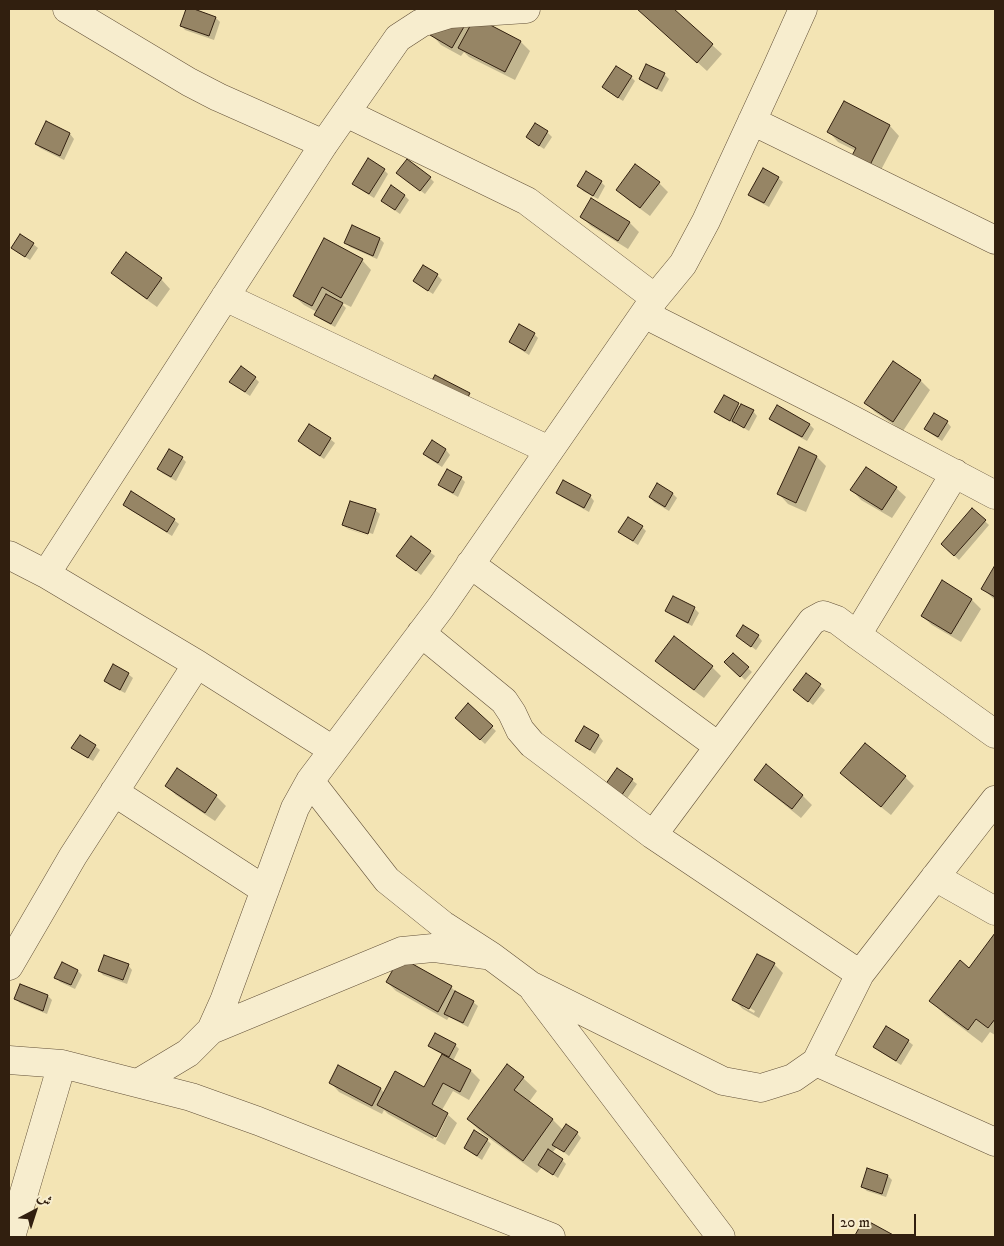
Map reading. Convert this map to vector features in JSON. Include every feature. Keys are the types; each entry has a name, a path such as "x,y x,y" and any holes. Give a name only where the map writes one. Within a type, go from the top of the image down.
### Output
{"street":[{"path":"66,9 189,82 218,97 324,144"},
{"path":"46,574 324,144 398,38 421,23 450,14 526,9"},
{"path":"138,1083 188,1053 211,1030 224,1001 295,808 310,781 421,633 649,306 683,264 706,222 802,9"},
{"path":"346,113 527,201 649,306 838,412 995,495"},
{"path":"752,121 995,240"},
{"path":"225,297 549,450"},
{"path":"857,635 955,473"},
{"path":"9,555 46,574 197,664 333,750"},
{"path":"470,564 718,746"},
{"path":"653,835 812,620 823,615 837,620 995,734"},
{"path":"421,633 504,701 512,712 520,730 532,744 653,835 860,974"},
{"path":"9,966 73,856 197,664"},
{"path":"310,781 387,880 443,925 491,956 530,985 723,1082 761,1088 793,1078 816,1062 860,974 995,800"},
{"path":"114,792 265,890"},
{"path":"935,877 995,911"},
{"path":"211,1030 402,951 434,948 491,956"},
{"path":"530,985 721,1237"},
{"path":"9,1060 62,1064 191,1097 258,1121 551,1237"},
{"path":"816,1062 995,1142"},
{"path":"11,1237 62,1064"}],"building":[{"path":"186,9 194,9 216,17 209,36 180,26"},
{"path":"445,9 474,9 452,48 430,35"},
{"path":"637,9 674,9 713,44 697,63"},
{"path":"475,17 521,41 505,72 458,48"},
{"path":"646,64 665,73 657,89 639,79"},
{"path":"616,66 632,76 618,98 602,87"},
{"path":"844,101 890,125 865,175 847,165 856,148 827,132"},
{"path":"46,121 70,133 60,156 35,144"},
{"path":"535,123 548,131 539,146 526,137"},
{"path":"368,158 385,169 369,194 352,184"},
{"path":"407,159 431,177 420,191 396,173"},
{"path":"635,164 660,182 640,208 616,190"},
{"path":"763,168 779,177 764,203 748,195"},
{"path":"586,171 602,181 593,196 577,186"},
{"path":"391,185 405,195 395,210 381,201"},
{"path":"591,198 630,222 618,241 580,217"},
{"path":"352,225 380,238 373,256 344,243"},
{"path":"20,234 34,243 25,257 11,248"},
{"path":"324,238 363,259 341,298 322,287 312,306 293,296"},
{"path":"126,252 162,278 147,299 111,273"},
{"path":"423,265 438,274 428,291 413,281"},
{"path":"326,294 343,303 331,324 314,315"},
{"path":"519,324 535,333 525,351 509,342"},
{"path":"893,361 921,380 893,422 864,403"},
{"path":"241,366 256,377 245,392 229,382"},
{"path":"435,375 470,393 462,409 426,391"},
{"path":"724,395 739,403 730,421 714,412"},
{"path":"741,404 754,410 744,428 732,421"},
{"path":"777,405 810,424 802,437 769,419"},
{"path":"934,413 948,421 938,437 924,429"},
{"path":"309,424 331,438 320,456 298,441"},
{"path":"432,440 446,449 438,463 423,454"},
{"path":"799,447 817,456 796,503 777,494"},
{"path":"169,449 183,457 171,477 157,469"},
{"path":"866,467 897,487 882,510 850,490"},
{"path":"447,469 462,477 453,493 438,485"},
{"path":"563,480 591,495 584,508 556,493"},
{"path":"657,483 673,493 665,507 649,497"},
{"path":"131,491 175,519 167,532 123,505"},
{"path":"350,501 376,509 368,534 342,525"},
{"path":"972,508 986,520 954,556 941,544"},
{"path":"628,517 643,526 633,541 618,532"},
{"path":"411,536 431,551 416,571 396,556"},
{"path":"995,565 995,597 981,589"},
{"path":"942,580 972,599 951,634 921,616"},
{"path":"673,596 695,607 688,623 665,611"},
{"path":"743,625 759,635 751,647 736,636"},
{"path":"674,636 713,666 694,690 655,661"},
{"path":"733,653 749,667 740,677 724,662"},
{"path":"113,664 129,673 120,690 104,681"},
{"path":"806,673 821,684 808,702 793,690"},
{"path":"468,703 493,726 480,740 455,718"},
{"path":"584,726 599,735 590,750 575,741"},
{"path":"80,735 96,745 88,758 71,748"},
{"path":"865,743 906,776 881,807 840,773"},
{"path":"766,764 803,795 792,809 754,780"},
{"path":"177,768 217,795 205,813 165,786"},
{"path":"617,768 633,779 621,796 605,785"},
{"path":"995,933 995,1019 988,1028 976,1019 968,1030 929,1001 960,960 969,968"},
{"path":"757,954 775,963 749,1009 732,1000"},
{"path":"104,955 129,964 123,980 98,971"},
{"path":"400,957 452,986 438,1012 386,982"},
{"path":"62,962 78,970 71,985 54,978"},
{"path":"20,984 48,995 43,1011 14,999"},
{"path":"455,991 474,1001 463,1023 444,1014"},
{"path":"886,1026 909,1040 896,1061 873,1047"},
{"path":"435,1033 456,1044 449,1057 428,1046"},
{"path":"442,1054 471,1070 460,1092 443,1083 432,1104 448,1113 436,1137 377,1105 395,1071 424,1087"},
{"path":"507,1064 524,1077 514,1090 553,1119 523,1161 467,1119"},
{"path":"338,1065 381,1088 372,1106 329,1083"},
{"path":"566,1124 578,1132 564,1152 552,1145"},
{"path":"474,1130 488,1139 477,1156 464,1148"},
{"path":"548,1149 563,1159 553,1175 538,1165"},
{"path":"867,1168 888,1175 882,1194 861,1187"},
{"path":"864,1219 897,1237 854,1237"}]}
